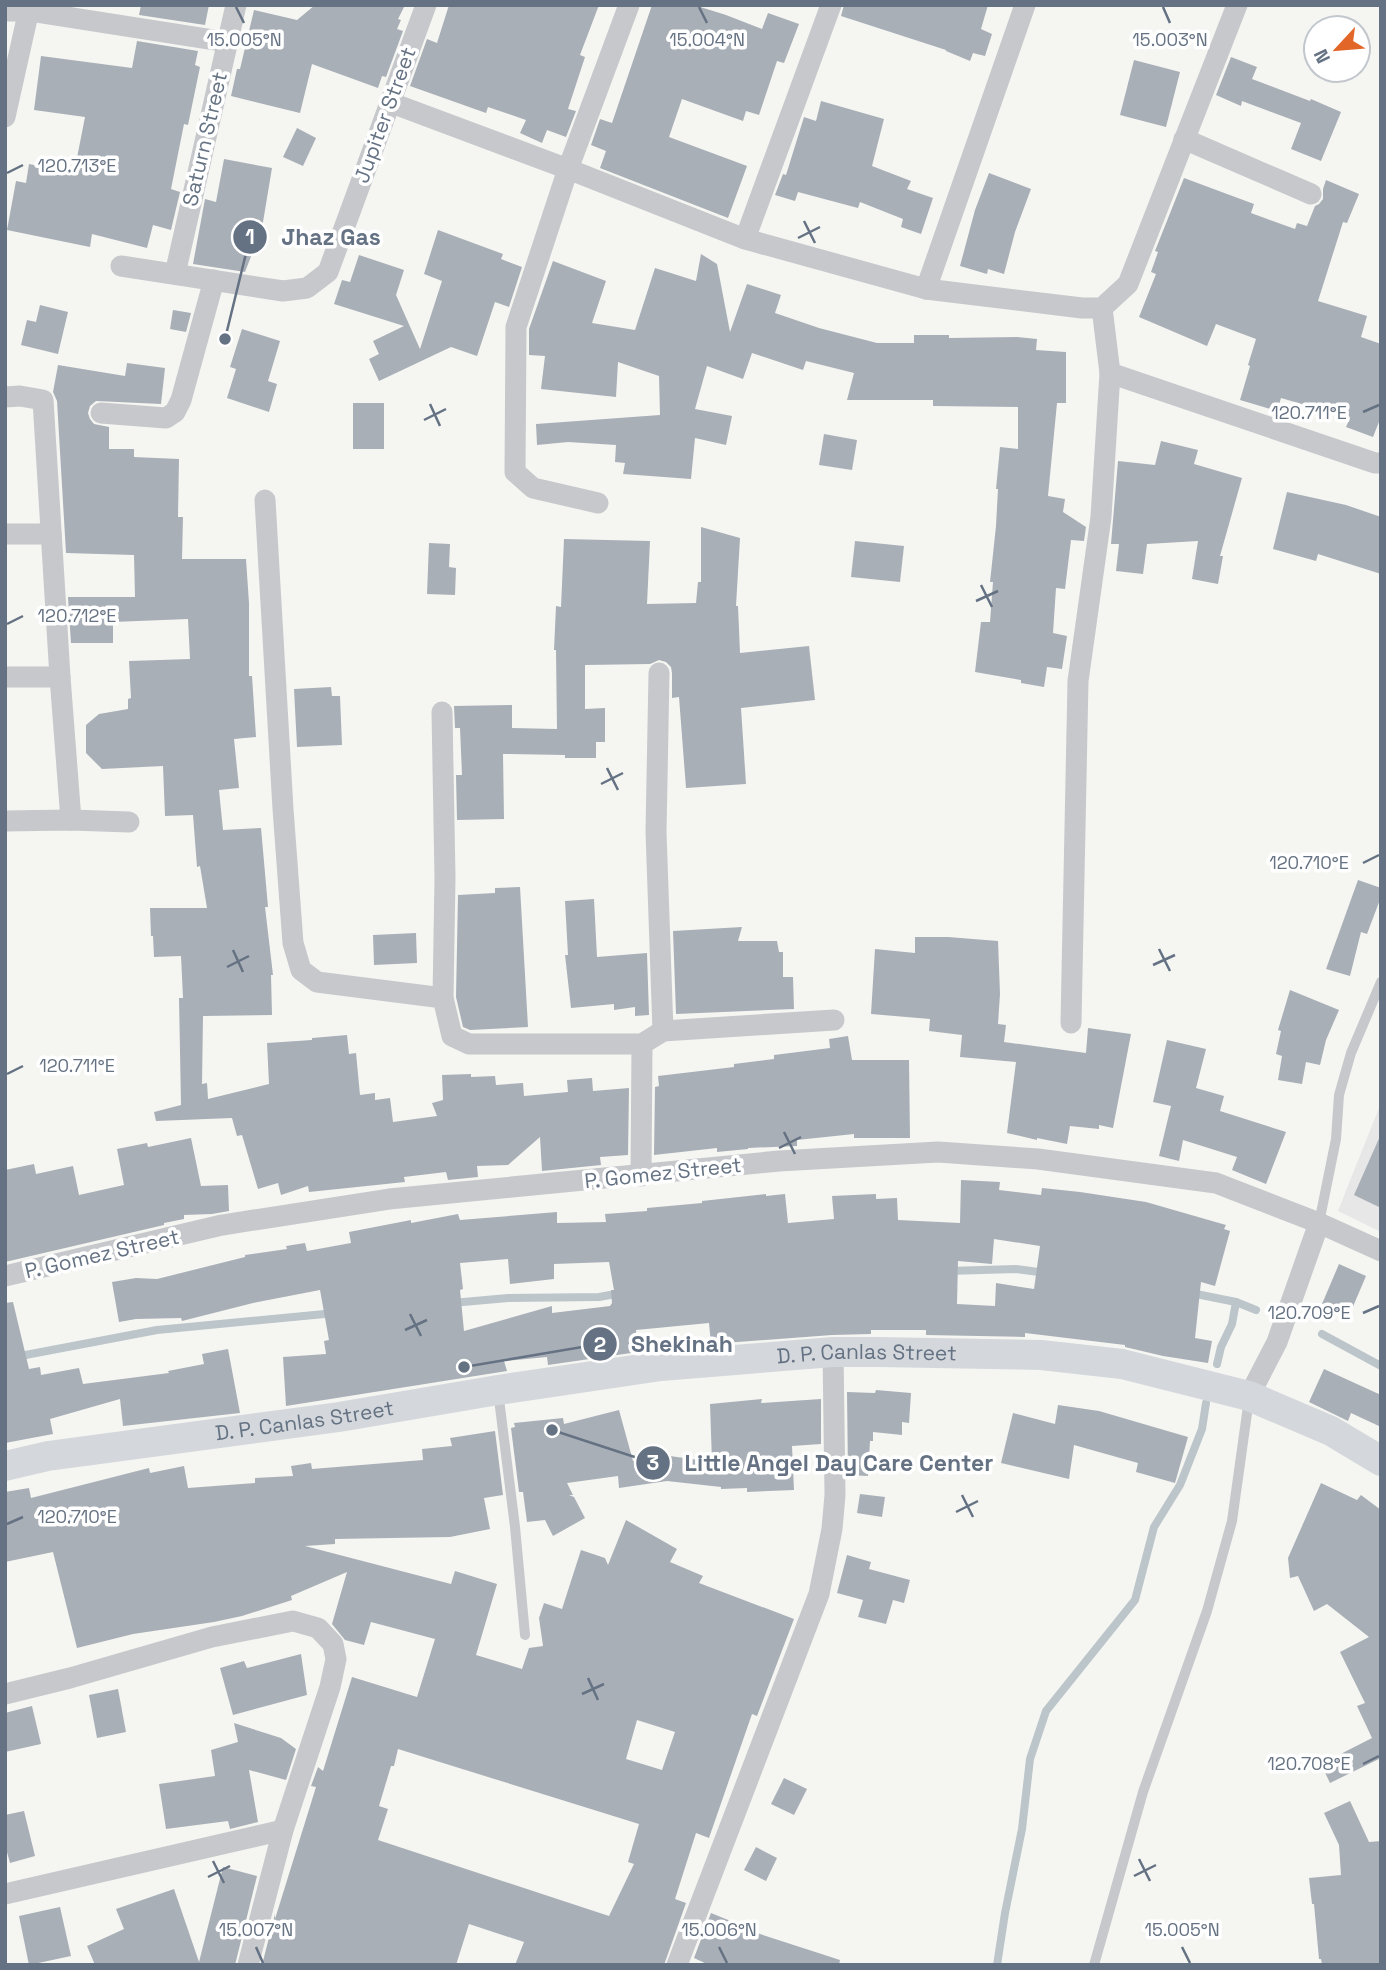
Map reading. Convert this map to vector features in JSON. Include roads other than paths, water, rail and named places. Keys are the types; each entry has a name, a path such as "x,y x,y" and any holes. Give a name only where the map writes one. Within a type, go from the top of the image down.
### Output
{"main road":[{"name":"D. P. Canlas Street","path":"5,1466 48,1456 339,1418 498,1390 661,1366 833,1352 1055,1357 1122,1364 1249,1396 1331,1431 1381,1461"}],"street":[{"name":"Saturn Street","path":"175,274 236,5"},
{"name":"Jupiter Street","path":"121,266 284,290 307,288 328,272 426,5"},
{"path":"597,503 533,488 515,472 516,327 568,169 629,5"},
{"path":"745,239 831,5"},
{"path":"926,289 1025,5"},
{"path":"389,102 745,239 926,289 1102,309 1128,284 1237,5"},
{"path":"5,117 29,8"},
{"path":"5,11 29,8 227,42"},
{"path":"1184,139 1311,194"},
{"path":"101,413 166,418 175,412 181,400 214,280"},
{"path":"1071,1023 1078,681 1101,517 1110,373 1102,309"},
{"path":"1110,373 1381,463"},
{"path":"5,397 43,400 71,820"},
{"path":"265,500 292,930 301,970 317,982 443,998"},
{"path":"5,534 51,534"},
{"path":"659,673 656,832 663,1031"},
{"path":"5,677 60,677"},
{"path":"442,712 445,878 443,998 452,1036 468,1044 642,1044 663,1031 834,1020"},
{"path":"5,821 129,822"},
{"path":"640,1176 642,1044"},
{"name":"P. Gomez Street","path":"5,1276 222,1225 389,1199 779,1161 938,1152 1038,1158 1216,1183 1319,1223 1381,1251"},
{"path":"1249,1396 1277,1342 1319,1223"},
{"path":"677,1965 819,1594 832,1530 835,1495 833,1352"},
{"path":"5,1694 212,1637 293,1620 318,1628 333,1644 336,1659 330,1687 283,1830 248,1965"},
{"path":"5,1894 283,1830"}],"lane":[{"path":"1319,1223 1336,1139 1339,1095 1351,1053 1381,982"},
{"path":"498,1390 525,1635"},
{"path":"1094,1965 1143,1791 1207,1611 1232,1521 1249,1396"}],"waterway":[{"path":"947,1271 1016,1269 1046,1273"},
{"path":"452,1303 508,1298 599,1297 621,1293"},
{"path":"1191,1293 1236,1302 1256,1310"},
{"path":"1217,1364 1221,1347 1232,1324 1236,1302"},
{"path":"15,1357 157,1330 335,1313"},
{"path":"1322,1334 1381,1366"},
{"path":"997,1965 1022,1829 1030,1759 1046,1711 1135,1600 1154,1527 1180,1485 1202,1429 1206,1403"}],"place":[{"name":"Jhaz Gas","path":"225,339"},
{"name":"Shekinah","path":"464,1367"},
{"name":"Little Angel Day Care Center","path":"552,1430"}]}
